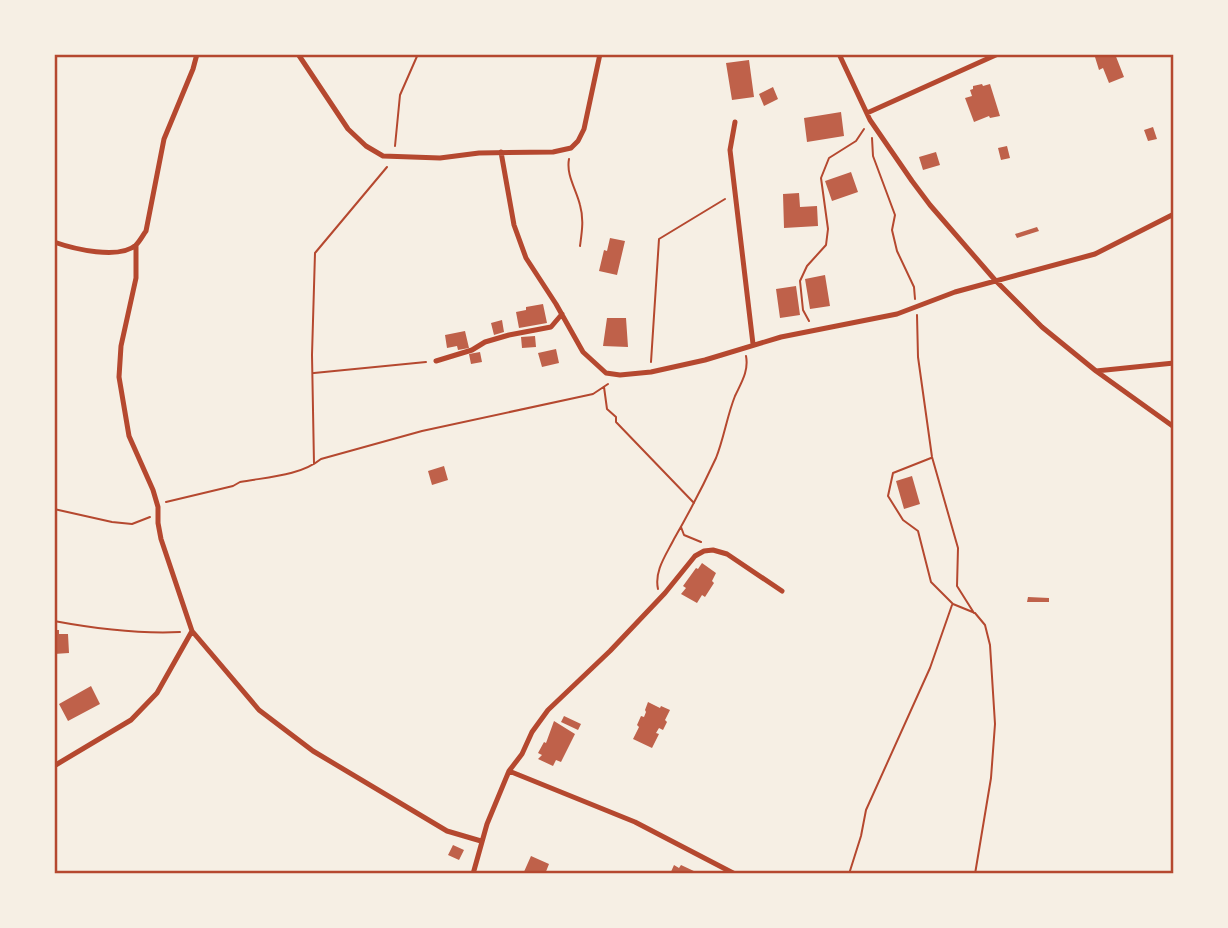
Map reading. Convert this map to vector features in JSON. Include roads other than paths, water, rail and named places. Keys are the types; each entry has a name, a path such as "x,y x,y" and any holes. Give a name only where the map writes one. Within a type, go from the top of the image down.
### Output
{"street":[{"path":"54,242 70,248 95,251 127,250 136,245 146,231 168,127 187,85 197,54"},
{"path":"298,54 348,129 374,153 394,157 440,158 501,152 553,152 571,148 584,129 600,54"},
{"path":"839,54 870,120 930,205 995,280 1042,327 1096,371 1174,427"},
{"path":"867,113 998,54"},
{"path":"735,122 730,150 753,344"},
{"path":"501,152 514,225 532,269 583,352 606,373 620,375 650,372 705,360 753,344 876,320 917,308 955,292 1095,254 1174,214"},
{"path":"136,245 136,278 121,346 119,377 130,436 153,490 162,540 192,631 259,710 313,751 429,822 447,831 481,841"},
{"path":"436,360 472,350 485,342 509,335 551,327 562,314"},
{"path":"1096,371 1174,363"},
{"path":"473,874 481,841 509,771 522,754 532,732 548,710 665,593 695,556 713,550 727,554 782,591"},
{"path":"54,766 131,720 157,693 192,631"},
{"path":"509,771 635,822 735,874"}]}
